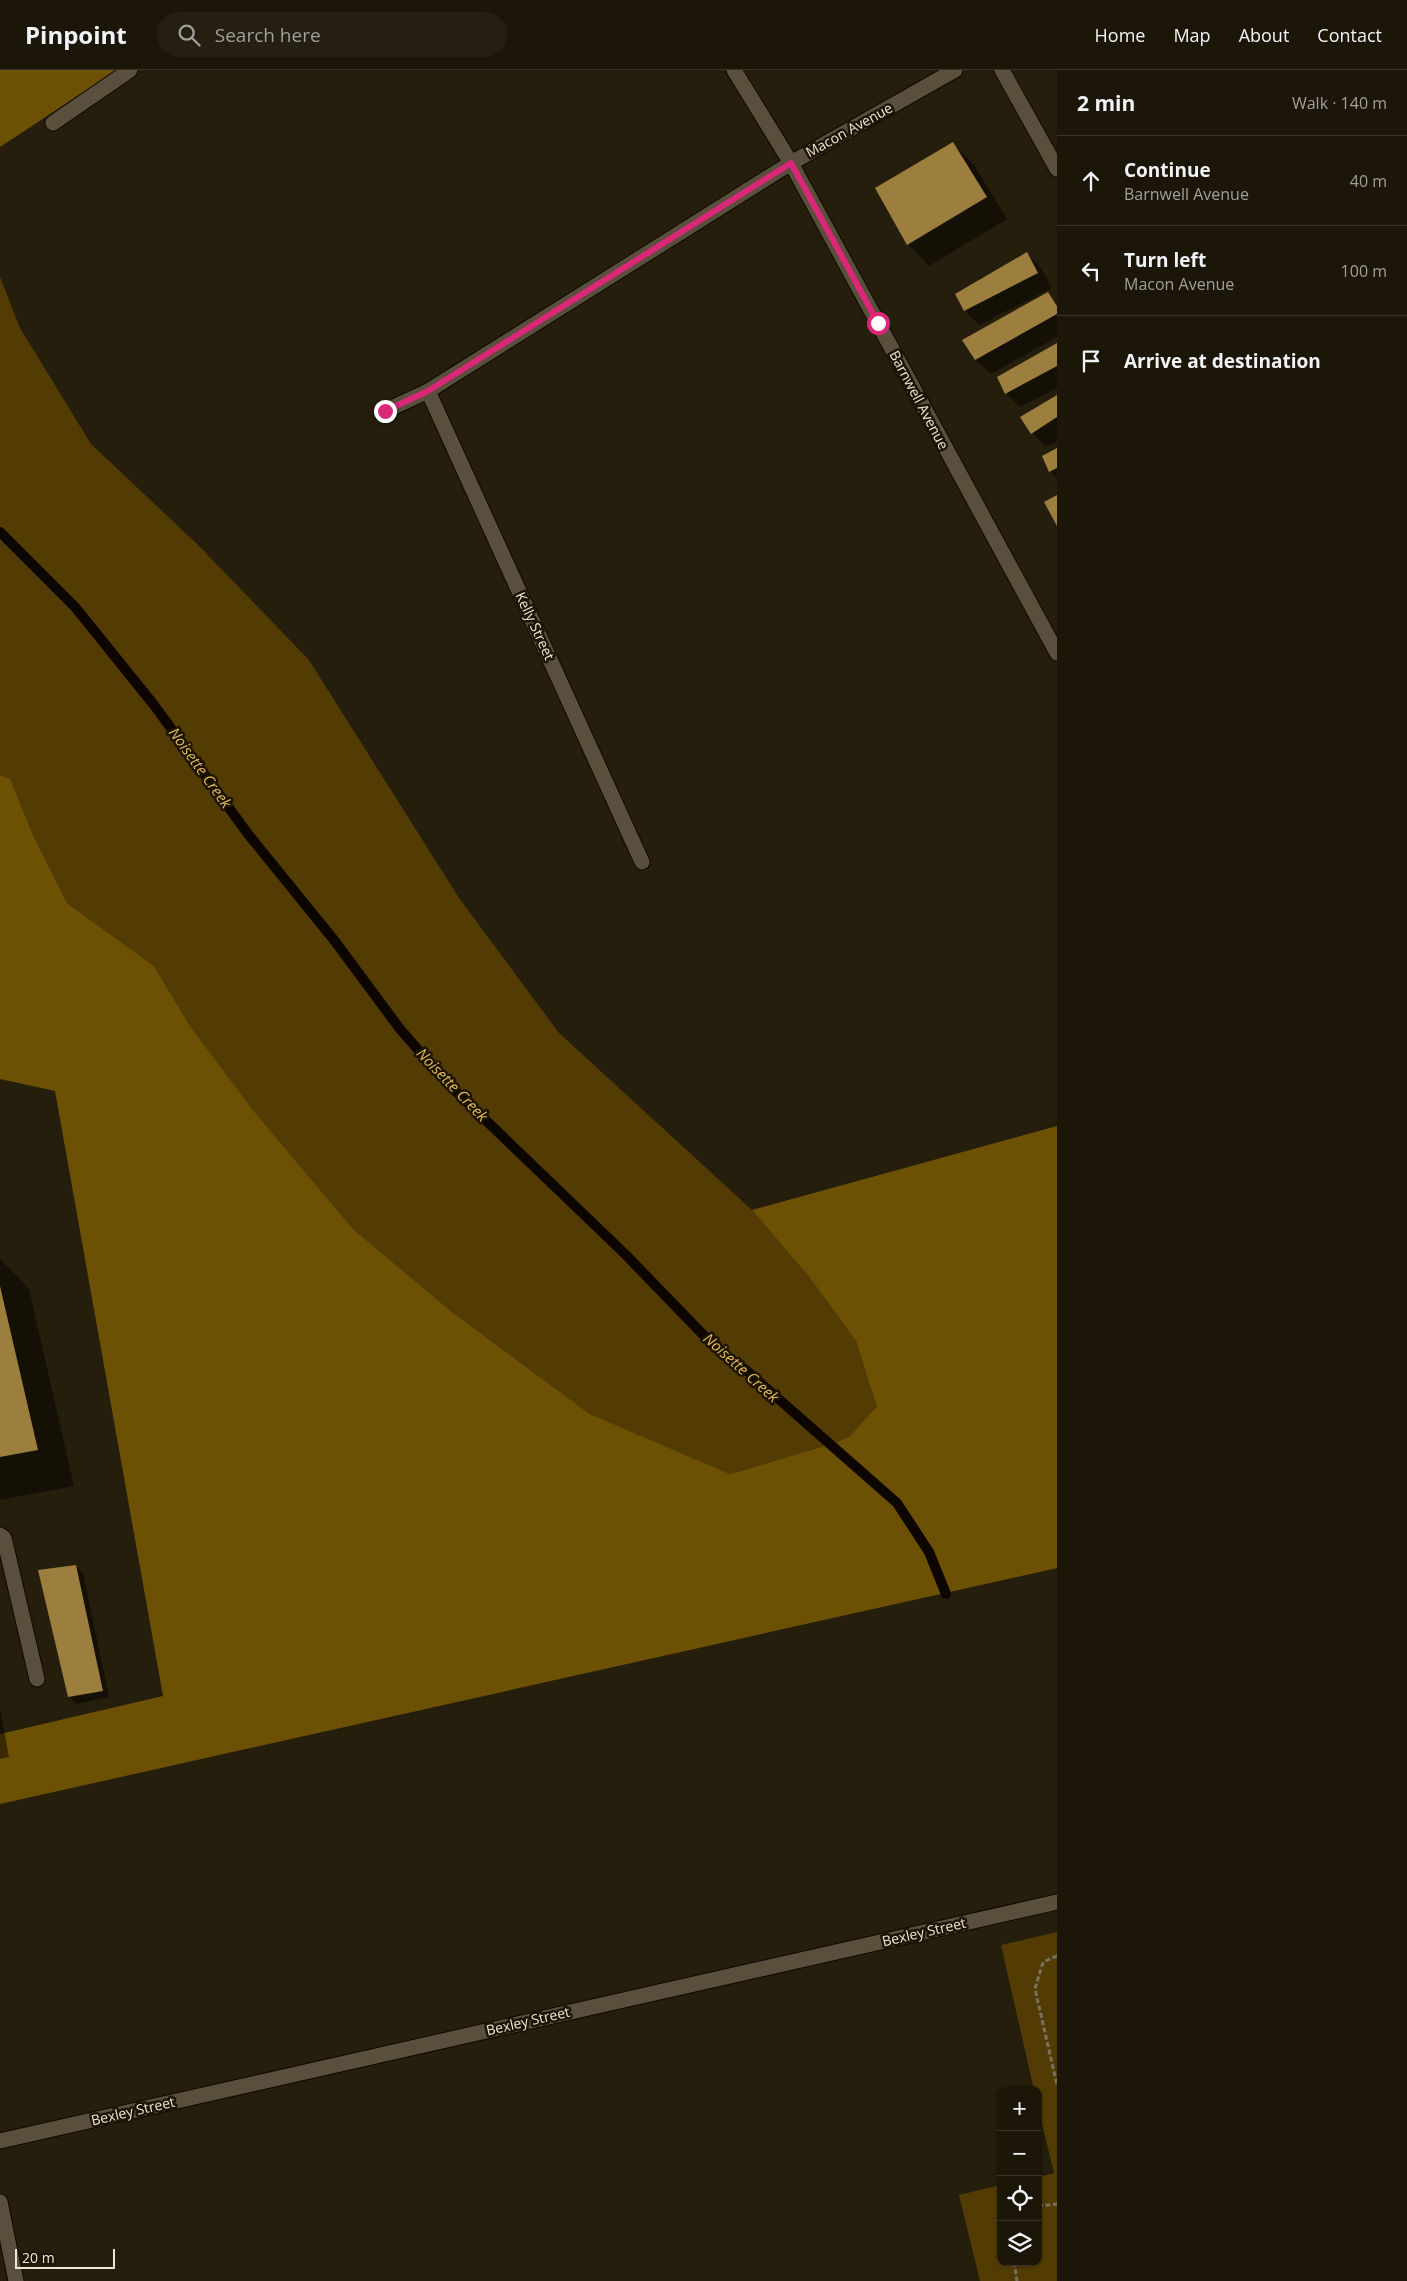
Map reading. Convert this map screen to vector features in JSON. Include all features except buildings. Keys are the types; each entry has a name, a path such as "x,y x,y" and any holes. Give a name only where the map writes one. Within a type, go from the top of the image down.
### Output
{"street":[{"path":"53,123 130,70"},
{"name":"Barnwell Avenue","path":"734,70 791,163 1057,653"},
{"name":"Macon Avenue","path":"385,411 428,391 791,163 955,70"},
{"path":"1002,70 1057,170"},
{"name":"Kelly Street","path":"428,391 642,862"},
{"path":"0,1536 4,1538 37,1679"},
{"name":"Bexley Street","path":"0,2141 1057,1902"},
{"path":"0,2202 16,2281"}],"path":[{"path":"1057,1956 1045,1961 1042,1965 1035,1989 1057,2085"},
{"path":"1042,2206 1057,2204"},
{"path":"1015,2266 1017,2281"}],"shaded area":[{"path":"0,70 117,70 0,147"},
{"path":"0,277 20,328 91,444 198,545 309,660 459,898 559,1033 752,1210 810,1278 856,1341 876,1398 877,1406 849,1437 730,1474 590,1414 452,1312 353,1229 253,1110 190,1026 154,966 67,903 34,837 10,780 0,775"},
{"path":"0,775 10,779 34,837 67,903 154,966 190,1026 253,1110 353,1229 452,1312 590,1414 730,1474 849,1437 877,1406 856,1341 810,1278 752,1210 1057,1126 1057,1568 0,1804 0,1734 163,1696 55,1091 0,1079"},
{"path":"1057,1932 1057,2281 980,2281 959,2195 997,2186 997,2266 1042,2266 1042,2176 1054,2173 1042,2124 1042,2086 1033,2086 1001,1945"}],"waterway":[{"name":"Noisette Creek","path":"0,532 75,607 154,705 248,834 334,940 400,1029 447,1083 625,1254 715,1347 748,1372 897,1503 929,1552 946,1594"}],"route":[{"path":"385,411 428,391 791,163 878,323"}]}
